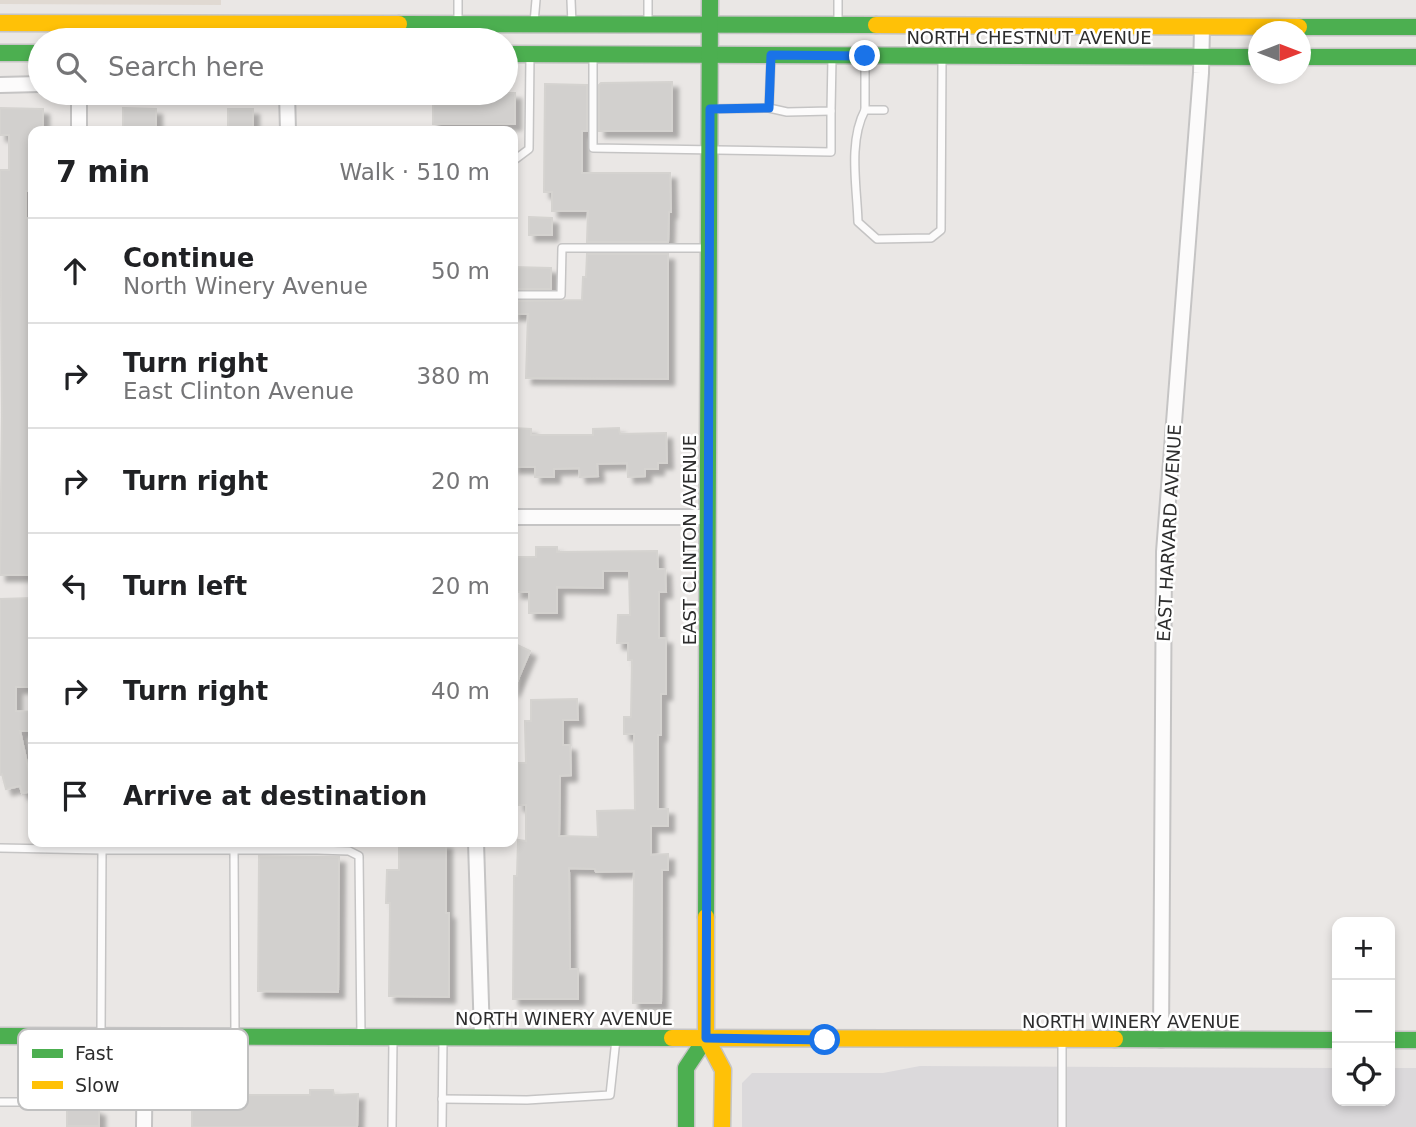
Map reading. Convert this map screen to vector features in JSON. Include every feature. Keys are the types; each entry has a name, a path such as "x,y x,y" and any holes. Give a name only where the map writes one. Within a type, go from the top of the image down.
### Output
{"main road":[{"name":"EAST CLINTON AVENUE","path":"706,1038 710,0"},
{"name":"NORTH CHESTNUT AVENUE","path":"0,23 44,28"},
{"name":"NORTH CHESTNUT AVENUE","path":"268,28 458,24 1416,27"},
{"path":"0,53 28,53"},
{"name":"NORTH CHESTNUT AVENUE","path":"518,54 1248,57"},
{"path":"1311,57 1416,57"},
{"name":"NORTH WINERY AVENUE","path":"0,1036 18,1036"},
{"name":"NORTH WINERY AVENUE","path":"248,1036 1332,1040"},
{"path":"687,1127 686,1068 706,1038 723,1070 722,1127"},
{"path":"1395,1040 1416,1040"}],"street":[{"name":"EAST HARVARD AVENUE","path":"1161,1040 1164,552 1202,57 1202,27"},
{"path":"0,85 28,84"},
{"path":"79,105 79,126"},
{"path":"287,105 288,126"},
{"path":"518,517 708,517"},
{"path":"476,847 482,1036"}],"lane":[{"path":"458,0 458,24"},
{"path":"534,24 536,0"},
{"path":"571,0 572,24"},
{"path":"648,0 648,25"},
{"path":"838,0 838,25"},
{"path":"518,157 529,149 530,55"},
{"path":"593,55 593,148 831,152 832,56"},
{"path":"769,108 771,55"},
{"path":"865,56 866,110 859,122 855,153 858,222 877,239 931,238 941,230 942,56"},
{"path":"710,109 831,111"},
{"path":"866,110 884,110"},
{"path":"518,296 561,295 562,248 710,248"},
{"path":"0,848 349,851 359,856 361,1037"},
{"path":"234,849 235,1029"},
{"path":"101,1029 102,850"},
{"path":"392,1127 393,1037"},
{"path":"442,1127 443,1037"},
{"path":"442,1098 527,1100 610,1095 616,1038"},
{"path":"1062,1040 1062,1127"},
{"path":"0,1102 18,1102"}],"shaded area":[{"path":"0,0 221,0 221,5 0,4"},
{"path":"920,1066 1332,1068 1332,1106 1395,1106 1395,1068 1416,1068 1416,1127 742,1127 742,1083 752,1073 883,1073"}],"building":[{"path":"672,82 672,131 599,131 601,83"},
{"path":"545,84 587,85 587,131 582,131 582,173 670,173 671,212 668,242 587,242 588,211 552,211 552,192 544,192"},
{"path":"433,105 515,105 515,124 433,124"},
{"path":"0,108 43,109 43,126 28,126 28,575 0,575 0,170 9,170 9,135 0,135"},
{"path":"123,108 156,109 156,126 123,126"},
{"path":"228,109 253,109 253,126 228,126"},
{"path":"529,217 552,218 552,235 529,235"},
{"path":"587,254 668,254 668,379 526,378 528,314 518,314 518,301 582,300 583,277 586,277"},
{"path":"518,267 551,268 551,289 518,289"},
{"path":"518,428 531,429 531,435 593,435 593,429 619,428 620,434 666,433 667,463 658,463 658,469 645,469 645,476 628,477 627,463 597,464 598,476 580,477 579,468 554,469 554,477 535,477 535,467 518,467"},
{"path":"536,547 557,547 557,552 657,551 658,569 665,569 666,592 659,592 659,638 666,638 666,694 661,694 661,735 658,735 658,809 668,809 668,826 651,826 651,855 668,854 668,870 662,870 661,1003 633,1003 634,871 596,872 595,869 569,868 570,969 578,969 578,999 513,999 514,876 517,876 518,840 526,841 526,805 518,805 518,763 526,763 525,721 531,721 531,700 577,699 578,720 563,720 563,745 570,745 571,775 560,776 559,836 598,837 597,811 635,810 634,734 624,734 624,717 631,717 632,660 628,660 628,643 617,643 618,615 630,615 629,571 603,571 603,588 557,587 557,613 529,613 529,592 518,592 518,557 536,557"},
{"path":"28,598 28,687 16,687 16,711 28,712 28,731 20,731 28,768 28,792 22,793 20,786 6,789 2,774 0,775 0,599"},
{"path":"518,645 530,651 518,679"},
{"path":"399,847 446,847 449,997 389,996 390,903 386,903 387,870 399,870"},
{"path":"259,856 339,857 338,992 258,991"},
{"path":"310,1090 333,1090 334,1095 358,1094 357,1127 192,1127 192,1110 248,1110 248,1095 310,1095"},
{"path":"67,1110 99,1110 99,1126 67,1126"}],"traffic: fast":[{"path":"706,917 710,0"},
{"path":"399,24 876,25"},
{"path":"1311,27 1416,27"},
{"path":"0,53 28,53"},
{"path":"518,54 1248,57"},
{"path":"1311,57 1416,57"},
{"path":"0,1036 18,1036"},
{"path":"248,1037 672,1038"},
{"path":"686,1127 686,1068 706,1038"},
{"path":"1115,1039 1332,1040"},
{"path":"1395,1040 1416,1040"}],"traffic: slow":[{"path":"0,23 399,24"},
{"path":"876,25 1248,27"},
{"path":"706,917 706,1038 723,1070 722,1127"},
{"path":"672,1038 1115,1039"}],"route":[{"path":"825,1040 706,1038 710,109 769,108 771,55 865,56"}]}
